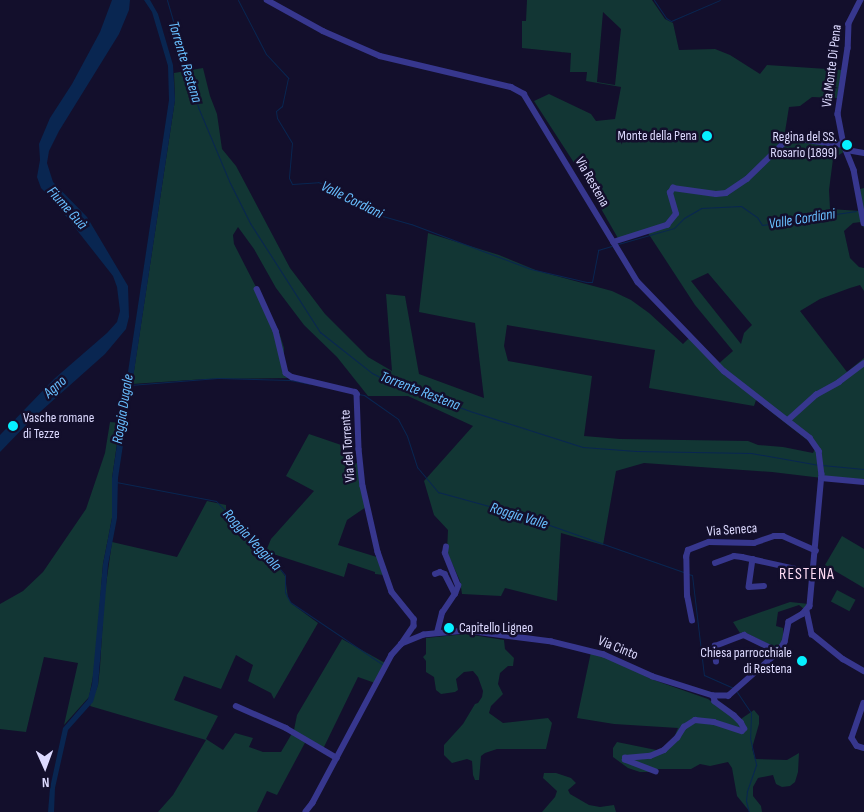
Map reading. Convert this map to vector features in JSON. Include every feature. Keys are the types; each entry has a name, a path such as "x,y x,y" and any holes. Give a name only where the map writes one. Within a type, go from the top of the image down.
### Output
{"street":[{"name":"Via Restena","path":"267,0 330,35 380,56 511,87 524,94 537,112 638,282 724,371 816,444 820,456 822,476 816,551"},
{"name":"Via Monte Di Pena","path":"846,148 838,114 838,103 847,59 851,18 861,0"},
{"path":"613,242 667,225 676,214 670,193 673,188 710,194 726,193 747,179 787,140 799,139 864,153"},
{"path":"846,148 854,170 864,223"},
{"name":"Via del Torrente","path":"257,289 276,331 286,373 292,377 358,394 359,449 363,486 378,552 392,592 414,619 414,626 402,644"},
{"path":"788,420 816,395 840,382 864,363"},
{"path":"822,476 864,482"},
{"name":"Via Seneca","path":"692,621 687,596 686,557 688,550 709,542 754,543 774,536 783,536 816,551"},
{"path":"437,633 442,613 458,586 446,553 446,547"},
{"path":"656,772 625,760 625,758 650,756 664,750 677,738 684,727 695,720 714,722 742,732 744,729 742,723 715,702 714,696 729,696 779,652 784,642 789,622 807,611 812,602 816,551"},
{"path":"715,563 734,556 814,573"},
{"path":"753,560 749,587 764,586"},
{"path":"435,574 440,572 445,574 455,594"},
{"path":"807,611 812,634 844,659 864,671"},
{"name":"Via Cinto","path":"402,644 419,637 437,633 475,632 552,642 587,649 618,660 653,677 714,696"},
{"path":"716,662 715,646 744,635 779,652"},
{"path":"306,812 392,655 402,644"},
{"path":"864,703 852,738 857,746 864,748"},
{"path":"236,706 286,728 337,758"}],"green space":[{"path":"527,0 652,0 665,19 673,23 679,50 715,49 730,55 760,74 767,65 842,70 837,98 812,97 800,106 789,107 784,138 845,141 847,144 848,149 833,159 829,190 830,209 860,211 856,190 864,188 864,228 861,222 853,223 844,231 850,258 859,267 864,268 864,291 860,285 850,288 820,299 800,311 847,372 864,358 864,483 772,472 644,463 616,471 603,545 561,533 557,601 505,588 501,596 462,594 460,581 447,552 448,530 434,515 424,481 473,426 408,396 368,396 337,357 304,325 276,288 254,249 238,227 233,235 234,244 279,332 284,348 284,367 290,378 206,379 132,384 175,100 174,73 203,68 217,114 222,149 236,166 290,268 325,314 368,357 392,371 386,294 405,296 419,374 484,398 475,323 419,312 428,233 499,255 538,271 612,291 631,300 649,313 683,344 689,338 716,366 733,351 695,305 648,233 619,240 580,172 534,101 549,94 591,114 596,121 615,119 621,87 586,81 587,72 570,72 571,53 522,48 522,21 526,21","holes":["603,12 621,29 615,85 597,82","708,273 752,325 744,333 741,344 691,281","507,325 655,350 649,388 754,406 756,400 811,443 815,449 813,453 783,447 758,445 748,441 620,439 584,436 592,376 508,361 504,346"]},
{"path":"110,422 120,423 112,478 112,518 103,564 95,666 89,697 64,725 78,663 44,657 26,732 0,729 0,604 23,591 43,572 86,509 105,453"},
{"path":"309,434 347,447 349,464 357,463 366,507 347,520 338,545 380,558 384,575 375,574 375,572 348,563 344,577 267,552 285,576 288,598 292,604 318,623 274,699 271,693 248,681 253,665 236,655 221,689 184,676 174,700 218,716 206,739 223,750 235,733 253,738 249,747 263,752 281,752 294,730 297,715 342,639 385,663 375,683 358,677 323,749 307,739 277,795 267,791 257,812 158,812 173,795 206,740 90,706 98,685 104,599 112,542 177,557 207,501 226,505 226,509 266,551 271,539 314,491 286,476"},
{"path":"842,536 864,549 864,588 825,565"},
{"path":"837,590 856,600 849,611 831,601"},
{"path":"790,602 809,604 804,609 799,605 778,612 776,626 783,628 783,640 778,649 744,632 740,633 733,622"},
{"path":"466,634 504,640 505,649 514,658 513,666 508,666 500,673 498,684 503,694 491,706 489,713 503,723 548,718 552,723 546,749 497,749 481,756 479,780 475,780 473,775 472,761 467,759 452,763 444,755 444,745 463,724 475,704 482,697 483,691 478,677 473,671 464,672 456,679 458,690 441,694 436,690 434,677 426,672 426,661 423,657 426,654 426,638"},
{"path":"591,652 627,666 651,679 708,699 738,721 754,710 759,716 759,724 752,748 755,759 787,760 799,753 798,772 795,782 790,786 782,787 776,784 773,775 758,778 753,787 753,796 761,806 762,812 750,812 737,796 732,768 728,762 710,766 700,764 691,769 658,769 652,772 640,772 628,768 613,757 613,748 617,742 661,751 673,740 678,728 614,724 577,718"},
{"path":"544,773 556,773 571,778 576,783 568,790 570,794 589,805 600,807 614,805 616,812 542,812 555,797 557,791 543,778"}],"water":[{"path":"112,0 130,0 129,10 119,34 59,131 49,151 47,163 53,182 87,217 128,286 129,317 126,329 105,354 31,420 0,452 0,435 54,379 107,333 117,322 120,311 117,287 113,276 54,201 41,188 37,177 40,160 39,144 50,118 72,84 100,32"},
{"name":"Roggia Dugale","path":"144,0 150,0 158,14 173,65 175,100 118,478 117,518 108,565 98,685 93,702 68,730 55,788 54,812 48,812 50,788 63,728 88,699 92,684 103,564 112,518 112,478 169,100 168,66 152,12"}],"waterway":[{"name":"Torrente Restena","path":"167,0 198,107 230,183 250,223 320,332 372,373 390,382 473,412 583,447 636,451 751,453 819,465"},
{"name":"Valle Cordiani","path":"238,0 266,54 288,78 282,106 276,111 277,118 292,143 289,178 292,184 318,182 338,190 372,213 411,224 531,269 587,282 592,282 598,250 611,246"},
{"path":"654,0 666,18 671,21 720,0"},
{"name":"Valle Cordiani","path":"618,244 674,228 684,218 701,208 741,206 757,217 762,225 856,211"},
{"name":"Roggia Valle","path":"130,385 218,378 290,380 310,384"},
{"name":"Roggia Valle","path":"358,394 364,395 398,419 407,436 417,467 438,492 518,514 684,572"},
{"name":"Torrente Restena","path":"822,465 864,469"},
{"name":"Roggia Veggiola","path":"116,482 216,501 265,551 285,575 285,592 290,602 382,664"},
{"name":"Roggia Valle","path":"688,574 692,575 704,675 735,689"},
{"name":"Roggia Valle","path":"737,692 751,713 750,738 756,765 747,791 746,801 749,812"}],"place":[{"name":"Monte della Pena","path":"707,136"},
{"name":"Regina del SS. Rosario (1899)","path":"847,145"},
{"name":"Vasche romane di Tezze","path":"13,426"},
{"name":"Capitello Ligneo","path":"449,628"},
{"name":"Chiesa parrocchiale di Restena","path":"802,661"}],"district":[{"name":"RESTENA","path":"807,575"}],"water label":[{"name":"Fiume Guà","path":"67,208"},
{"name":"Agno","path":"55,387"}]}
